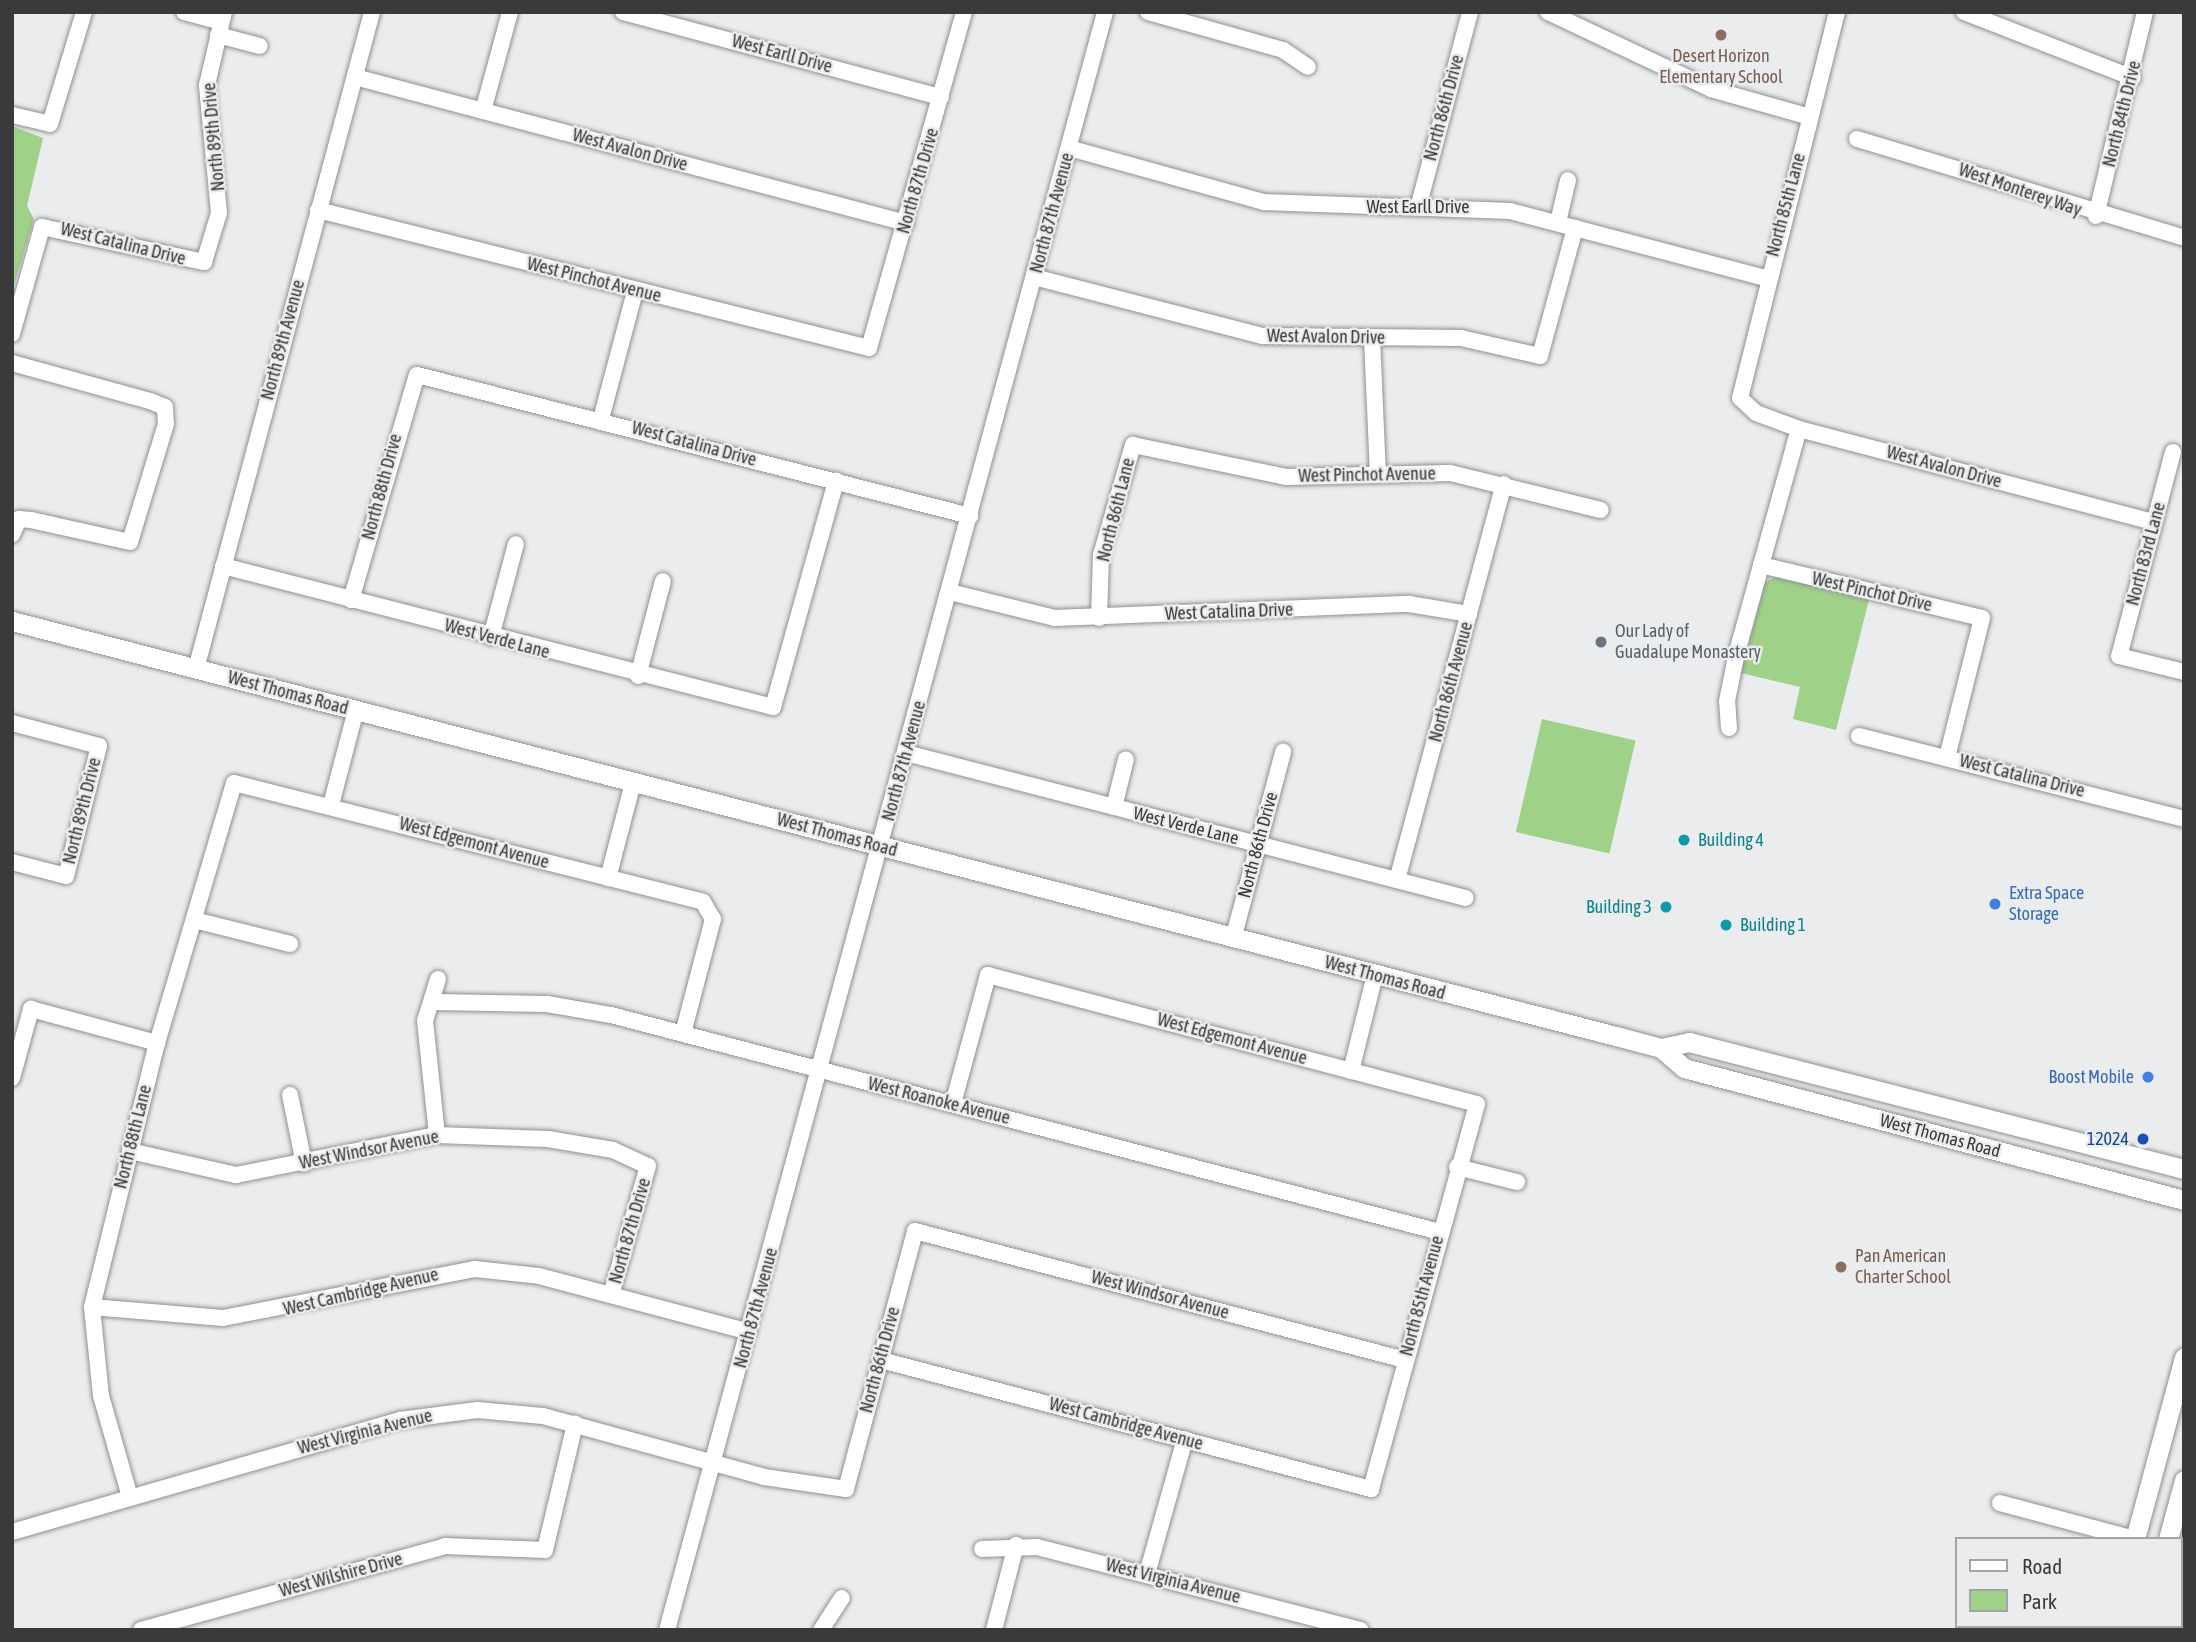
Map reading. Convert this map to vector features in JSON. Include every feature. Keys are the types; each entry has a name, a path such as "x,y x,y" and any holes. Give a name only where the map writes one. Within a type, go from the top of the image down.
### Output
{"main road":[{"name":"West Thomas Road","path":"12,621 1661,1048 1689,1042 2184,1169"},
{"name":"West Thomas Road","path":"1661,1048 1684,1068 2184,1200"},
{"path":"1929,1133 1936,1104"},
{"path":"2136,1537 2184,1357"},
{"path":"2169,1537 2184,1480"}],"street":[{"path":"12,116 50,124 85,12"},
{"path":"184,12 221,23 260,46"},
{"name":"North 89th Avenue","path":"196,669 372,12"},
{"path":"483,111 510,12"},
{"name":"West Earll Drive","path":"623,12 942,97"},
{"name":"North 87th Drive","path":"869,348 964,12"},
{"name":"North 87th Avenue","path":"667,1630 821,1071 1105,12"},
{"path":"1148,12 1283,50 1308,67"},
{"name":"North 86th Drive","path":"1419,204 1470,12"},
{"path":"1548,12 1711,89 1810,117"},
{"name":"North 85th Lane","path":"1740,398 1765,278 1837,12"},
{"path":"1964,12 1985,16 2133,78"},
{"name":"North 84th Drive","path":"2096,215 2133,78 2145,12"},
{"name":"North 89th Drive","path":"204,262 219,213 207,85 221,23"},
{"name":"West Avalon Drive","path":"355,77 906,223"},
{"name":"West Monterey Way","path":"1857,139 2096,215 2184,238"},
{"name":"West Earll Drive","path":"1069,148 1264,202 1419,204 1490,208 1558,222 1765,278"},
{"path":"1558,222 1568,180"},
{"name":"West Pinchot Avenue","path":"318,210 869,348"},
{"name":"West Catalina Drive","path":"12,334 42,228 204,262"},
{"name":"West Avalon Drive","path":"1034,277 1262,337 1461,338 1540,356 1575,228"},
{"path":"601,419 635,291"},
{"path":"1373,338 1378,474"},
{"path":"12,363 165,407 166,424 130,542 16,527"},
{"name":"West Catalina Drive","path":"417,375 601,419 970,516"},
{"name":"North 88th Drive","path":"351,600 417,375"},
{"name":"West Avalon Drive","path":"1740,398 1756,413 1799,429 2154,522"},
{"path":"1729,728 1727,701 1799,429"},
{"name":"West Pinchot Avenue","path":"1133,445 1286,477 1450,473 1504,484 1601,510"},
{"name":"North 86th Lane","path":"1099,618 1101,555 1133,445"},
{"name":"North 83rd Lane","path":"2173,452 2119,656 2184,672"},
{"name":"West Verde Lane","path":"223,566 638,676 773,707 836,481"},
{"name":"North 86th Avenue","path":"1397,880 1504,484"},
{"path":"491,637 516,544"},
{"name":"West Pinchot Drive","path":"1761,565 1982,618 1947,757"},
{"path":"638,676 663,581"},
{"name":"West Catalina Drive","path":"950,592 1055,618 1409,604 1469,614"},
{"path":"331,805 356,710"},
{"name":"North 89th Drive","path":"12,723 99,746 66,876 12,862"},
{"name":"West Catalina Drive","path":"1860,736 2184,819"},
{"name":"North 86th Drive","path":"1234,939 1283,752"},
{"name":"West Verde Lane","path":"906,754 1466,898"},
{"path":"1114,807 1126,758"},
{"name":"West Edgemont Avenue","path":"234,783 331,805 712,908 683,1033"},
{"name":"North 88th Lane","path":"130,1497 101,1396 92,1307 157,1043 234,783"},
{"path":"608,878 634,783"},
{"path":"194,920 290,944"},
{"name":"West Edgemont Avenue","path":"953,1104 988,975 1477,1104"},
{"path":"1351,1071 1375,975"},
{"path":"437,1135 425,1021 438,979"},
{"name":"West Roanoke Avenue","path":"433,1002 547,1004 683,1033 1440,1232"},
{"path":"12,1078 31,1009 157,1043"},
{"path":"290,1096 304,1164"},
{"name":"North 85th Avenue","path":"1371,1489 1457,1167 1477,1104"},
{"name":"West Windsor Avenue","path":"130,1152 236,1175 304,1164 437,1135 548,1139 613,1150 648,1166"},
{"name":"North 87th Drive","path":"611,1295 648,1166"},
{"path":"1457,1167 1517,1182"},
{"name":"North 86th Drive","path":"846,1489 915,1231"},
{"name":"West Windsor Avenue","path":"915,1231 1405,1360"},
{"name":"West Cambridge Avenue","path":"92,1307 223,1318 475,1269 539,1276 749,1332"},
{"name":"West Cambridge Avenue","path":"880,1360 1371,1489"},
{"name":"West Virginia Avenue","path":"12,1532 419,1416 514,1412 575,1424 713,1463 846,1489"},
{"name":"West Wilshire Drive","path":"141,1630 445,1546 545,1550 575,1424"},
{"path":"1147,1574 1185,1439"},
{"path":"2000,1503 2128,1537"},
{"path":"994,1630 1016,1545"},
{"name":"West Virginia Avenue","path":"982,1549 1016,1545 1147,1574 1326,1625 1361,1630"},
{"path":"821,1630 842,1598"}],"green space":[{"path":"12,126 43,138 27,206 34,219 12,292"},
{"path":"1777,576 1869,600 1836,730 1793,719 1800,687 1741,673 1765,582"},
{"path":"1542,719 1636,741 1609,854 1516,832"}],"place":[{"name":"Desert Horizon Elementary School","path":"1721,35"},
{"name":"Our Lady of Guadalupe Monastery","path":"1601,642"},
{"name":"Building 4","path":"1684,840"},
{"name":"Extra Space Storage","path":"1995,904"},
{"name":"Building 3","path":"1666,907"},
{"name":"Building 1","path":"1726,925"},
{"name":"Boost Mobile","path":"2148,1077"},
{"name":"12024","path":"2143,1139"},
{"name":"Pan American Charter School","path":"1841,1267"}]}
